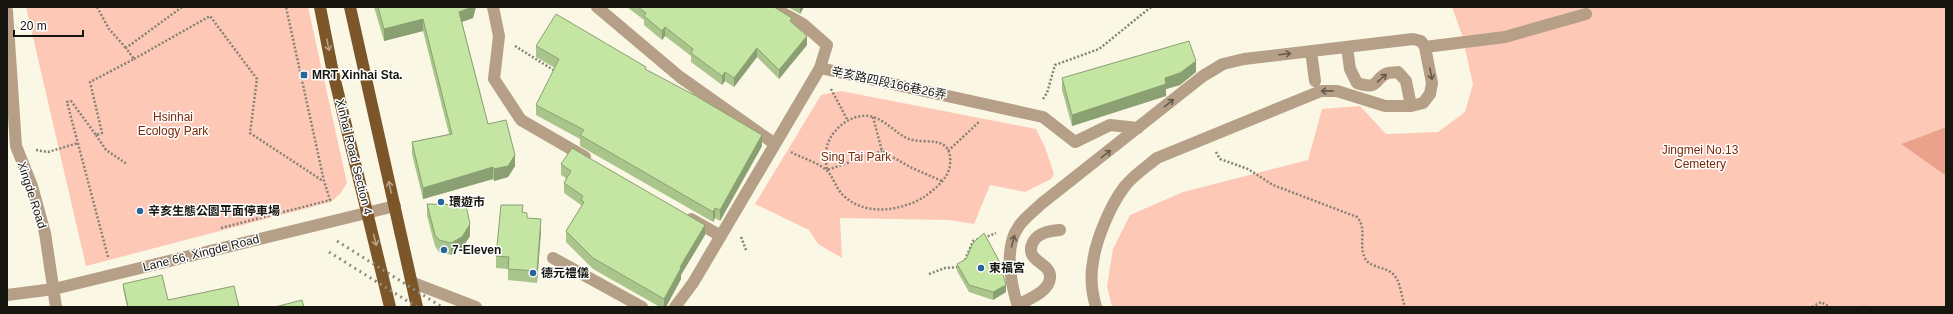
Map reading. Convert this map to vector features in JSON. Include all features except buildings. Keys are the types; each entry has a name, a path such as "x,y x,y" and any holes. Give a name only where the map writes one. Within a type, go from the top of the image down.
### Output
{"main road":[{"name":"Xinhai Road Section 4","path":"320,7 332,68 390,307"},
{"path":"350,7 417,307"}],"street":[{"path":"493,7 499,36 494,79 521,120 597,164"},
{"path":"597,7 680,77 775,144"},
{"path":"772,7 803,24 827,45 820,68"},
{"name":"Xingde Road","path":"7,12 11,150 36,200 45,232 56,307"},
{"path":"1425,47 1505,37 1586,14"},
{"path":"1060,230 1041,234 1035,240 1031,248 1032,255 1050,272 1050,279 1046,287 1040,293 1018,306 1010,266 1012,241 1019,226 1041,204 1203,76 1223,64 1311,51 1413,39 1421,41 1425,47 1432,83 1430,94 1423,103 1411,106 1385,106 1337,91 1320,91 1158,158 1139,172 1118,197 1101,234 1093,262 1092,293 1096,307"},
{"path":"1347,47 1350,69 1357,83 1367,87 1376,83 1387,73 1398,72 1406,81 1411,106"},
{"path":"1311,51 1315,81"},
{"name":"辛亥路四段166巷26弄","path":"675,307 693,283 820,68 1043,117 1075,142 1110,125 1138,128"},
{"name":"Lane 66, Xingde Road","path":"7,295 54,289 395,206"},
{"path":"680,212 721,236"},
{"path":"553,258 642,307"},
{"path":"411,282 476,307"}],"path":[{"path":"96,7 109,29 134,59"},
{"path":"126,48 182,7"},
{"path":"217,229 330,200 324,181 286,7"},
{"path":"1034,115 1047,93 1055,65 1099,49 1151,7"},
{"path":"96,135 102,132 90,82 210,16 257,79 250,134 324,181"},
{"path":"499,36 560,74"},
{"path":"820,68 848,120"},
{"path":"108,257 68,102 71,101 106,150 127,164"},
{"path":"948,151 996,107"},
{"path":"864,116 873,117 909,139 934,140 940,143 948,151 951,160 950,170 942,181 920,200 901,207 872,209 856,205 835,187 827,170 825,158 827,145 838,127 848,120 864,116"},
{"path":"873,117 882,151 912,168 942,181"},
{"path":"1208,137 1220,159 1248,169 1273,185 1357,217 1362,222 1364,256 1368,263 1393,273 1400,286 1406,307"},
{"path":"11,150 48,152 78,143"},
{"path":"775,144 827,170 882,151"},
{"path":"929,274 945,268 963,267 973,241"},
{"path":"101,258 114,255"},
{"path":"1812,307 1821,302 1830,307"},
{"path":"1861,307 1867,307"}],"green space":[{"name":"Hsinhai Ecology Park","path":"26,7 308,7 347,183 340,194 331,202 86,266"},
{"name":"Jingmei No.13 Cemetery","path":"1452,7 1946,7 1946,127 1901,144 1946,176 1946,307 1112,307 1107,286 1113,249 1130,215 1183,192 1308,160 1322,109 1360,106 1386,134 1438,132 1465,112 1473,84 1462,35"},
{"name":"Sing Tai Park","path":"841,91 1036,129 1045,147 1054,174 1051,179 1025,192 990,185 974,224 949,220 840,218 842,258 818,244 809,230 755,204 821,95"}],"shaded area":[{"path":"1946,127 1946,176 1901,144"}],"railway":[{"path":"337,241 442,307"},
{"path":"329,252 417,307"}],"place":[{"name":"MRT Xinhai Sta.","path":"304,75"},
{"name":"環遊市","path":"441,202"},
{"name":"辛亥生態公園平面停車場","path":"140,211"},
{"name":"7-Eleven","path":"444,250"},
{"name":"東福宮","path":"981,268"},
{"name":"德元禮儀","path":"533,273"}]}
